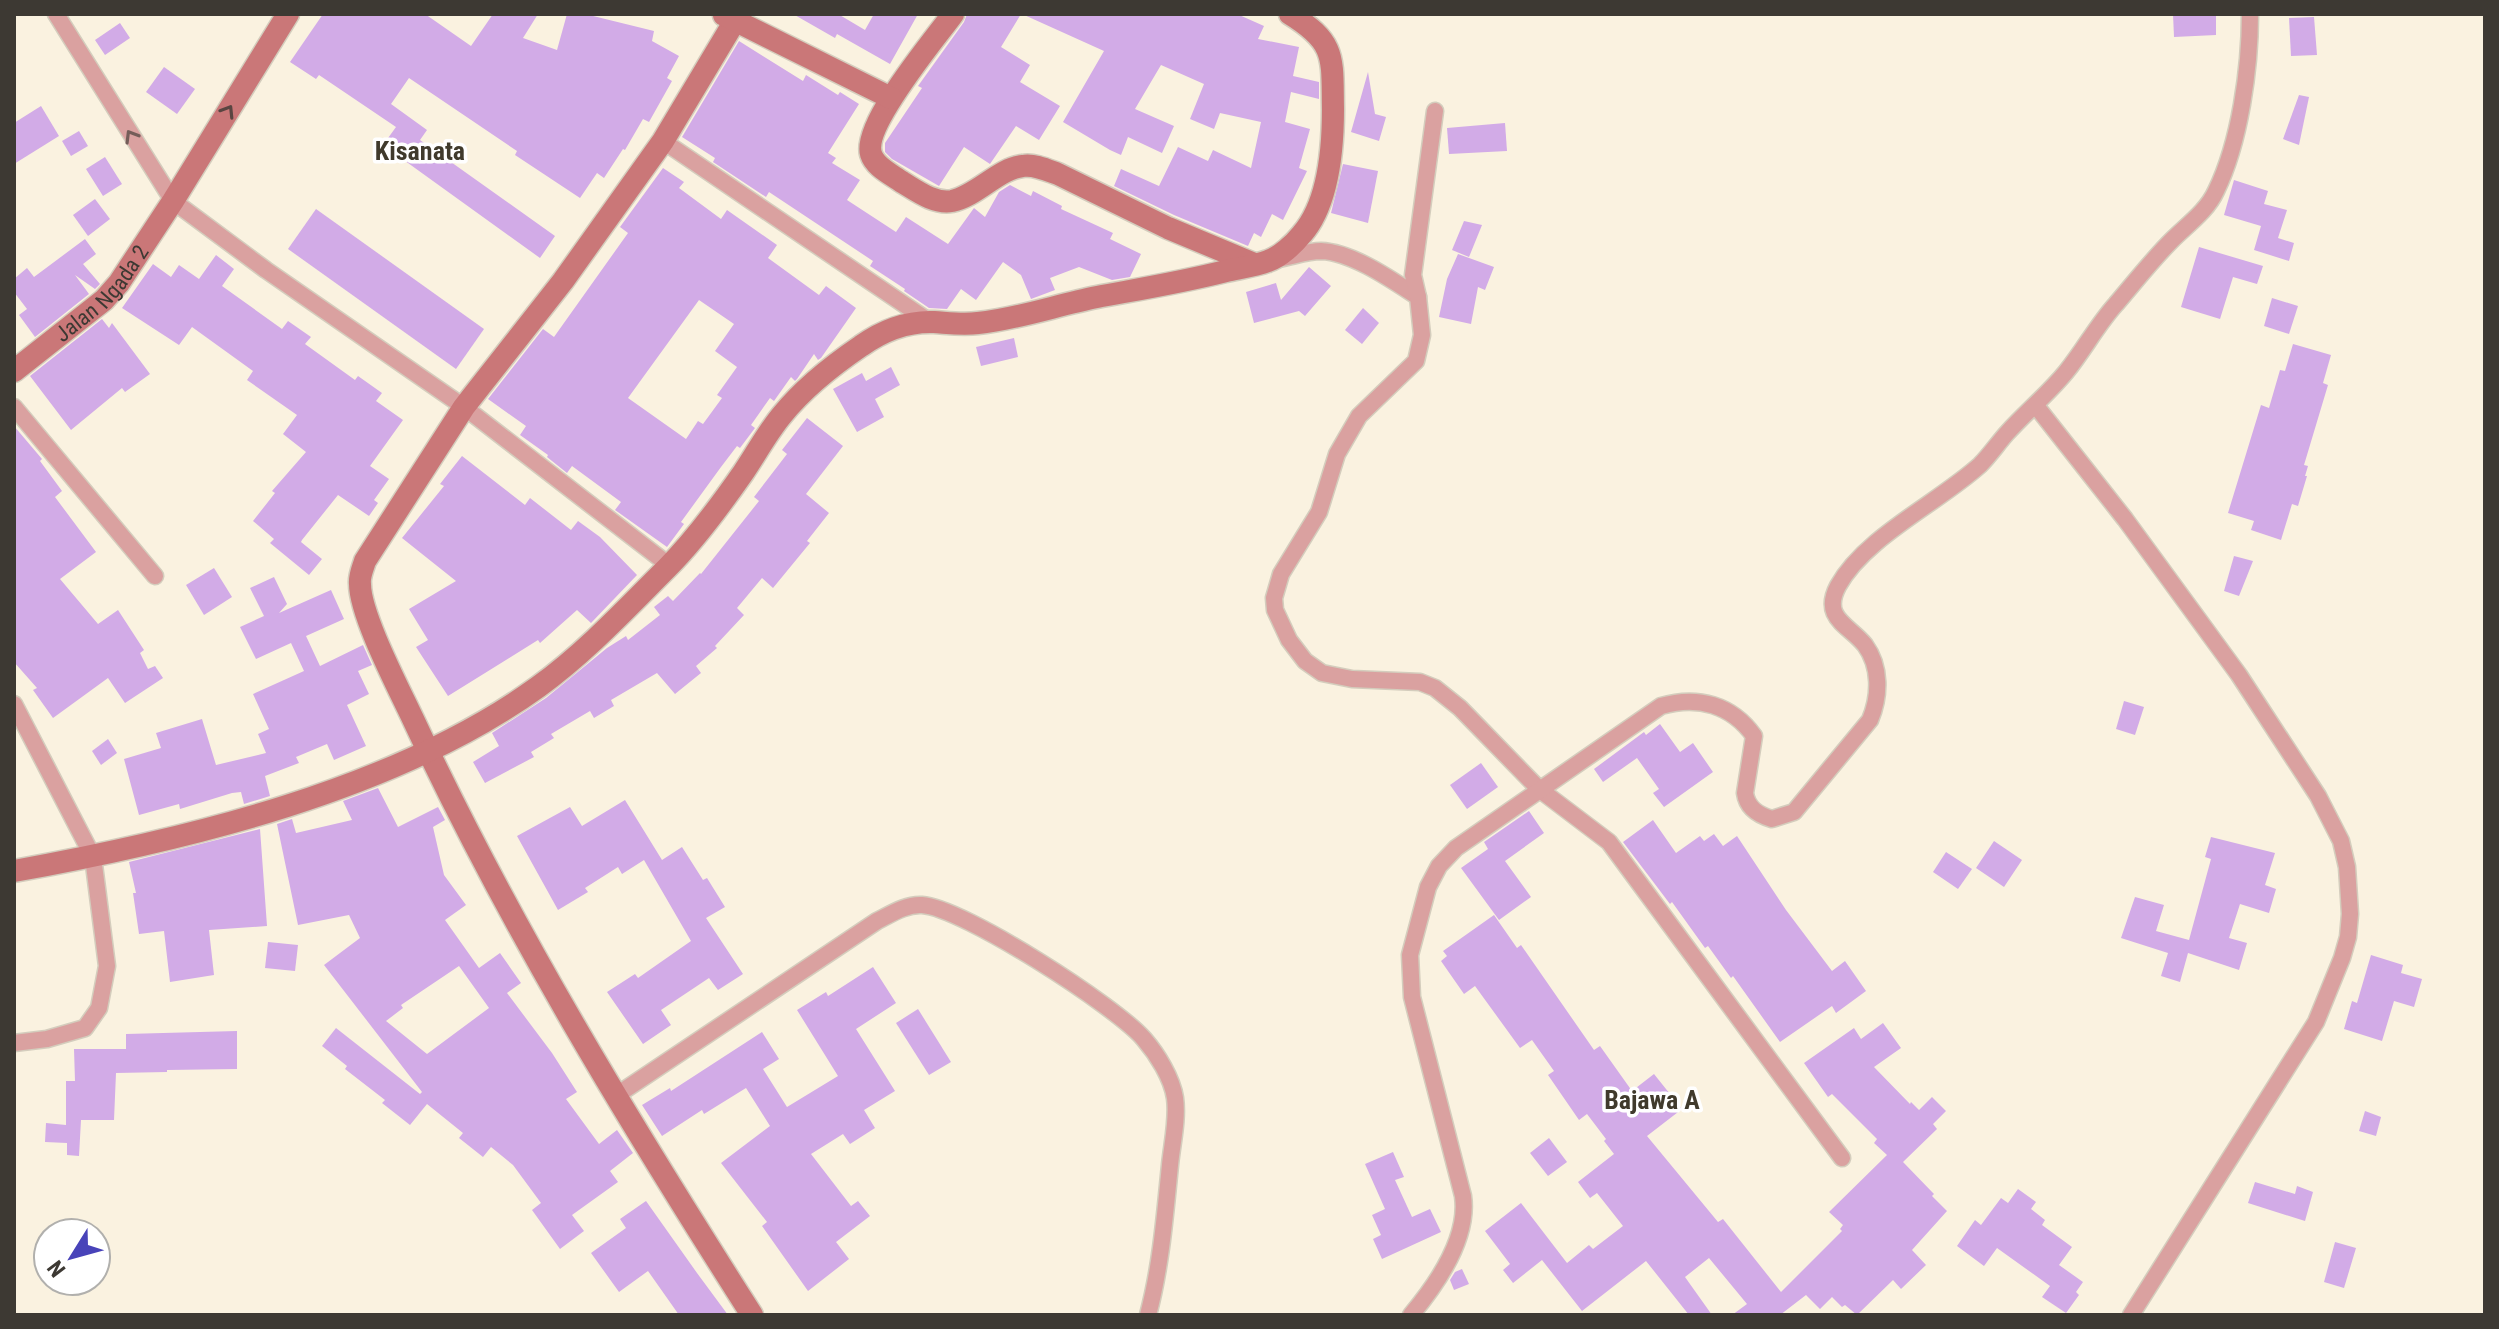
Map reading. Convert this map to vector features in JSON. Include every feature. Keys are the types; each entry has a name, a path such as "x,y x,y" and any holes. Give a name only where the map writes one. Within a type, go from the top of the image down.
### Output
{"street":[{"path":"56,14 173,201 266,270 464,407 670,566"},
{"name":"Jalan Ngada 2","path":"14,371 104,300 119,283 288,14"},
{"path":"953,14 891,98 872,138 870,147 873,158 884,169 932,199 943,202 963,198 1014,168 1024,165 1039,167 1168,228 1263,262"},
{"path":"1263,262 1302,235 1317,213 1330,154 1333,65 1320,36 1290,14"},
{"path":"1411,1315 1447,1262 1465,1218 1460,1182 1412,997 1410,955 1417,920 1439,866 1456,848 1661,706 1689,701 1705,702 1733,712 1754,736 1745,793 1746,801 1754,811 1772,819 1794,812 1870,720 1876,705 1877,674 1873,658 1863,643 1839,622 1833,598 1838,586 1848,571 1894,529 1982,463 2067,371 2115,305 2169,243 2211,201 2224,175 2241,104 2250,43 2250,14"},
{"path":"752,1315 614,1097 513,917 427,750 373,629 360,584 365,561 464,407 563,281 663,141 732,16 891,98"},
{"path":"1435,111 1413,275 1422,335 1416,361 1359,416 1347,436 1337,454 1319,512 1281,574 1274,598 1275,610 1296,651 1322,673 1352,679 1420,682 1435,688 1460,708 1539,789 1609,842 1842,1158"},
{"path":"663,141 930,322"},
{"path":"14,871 93,857 298,802 352,783 427,750 537,688 579,654 670,566 718,507 784,411 857,348 878,335 908,324 996,320 1321,251 1340,255 1384,275 1418,297"},
{"path":"2036,406 2125,519 2239,675 2318,796 2341,841 2347,867 2348,937 2316,1022 2131,1315"},
{"path":"14,407 155,576"},
{"path":"14,704 93,857 107,966 99,1008 85,1028 70,1034 14,1043"},
{"path":"614,1097 877,921 909,906 925,905 957,915 1106,1006 1143,1037 1159,1061 1175,1097 1174,1127 1158,1280 1148,1315"}],"building":[{"path":"323,14 425,14 471,46 493,14 538,14 523,38 557,50 567,14 585,14 654,31 652,41 679,56 667,78 672,81 649,122 643,119 604,178 597,173 580,198 409,78 391,104 427,130 420,140 555,236 540,258 383,145 396,127 319,75 316,79 290,62"},
{"path":"793,14 838,14 865,30 874,14 918,14 890,64"},
{"path":"967,14 1021,14 1001,47 1030,65 1020,82 1060,106 1039,140 1016,126 990,164 964,147 939,186 892,159 885,152 885,143 922,88 918,86"},
{"path":"1022,14 1237,14 1264,26 1258,39 1299,47 1293,76 1319,82 1319,99 1291,92 1285,122 1310,129 1299,168 1307,171 1283,220 1272,214 1261,237 1254,233 1248,246 1114,186 1121,169 1159,186 1178,147 1208,161 1213,150 1251,168 1261,122 1220,113 1214,129 1190,119 1204,84 1161,65 1135,109 1174,126 1162,153 1128,137 1121,155 1063,122 1104,51"},
{"path":"2173,14 2216,14 2216,35 2174,37"},
{"path":"2314,17 2317,55 2291,56 2289,18"},
{"path":"120,23 130,38 105,55 95,40"},
{"path":"739,41 803,81 806,75 859,104 828,153 836,158 832,163 860,180 847,200 896,232 906,217 948,244 974,208 985,217 999,192 1010,185 1031,196 1033,191 1062,206 1061,209 1113,233 1110,239 1141,254 1130,277 1112,280 1079,267 1050,278 1055,290 1031,299 1021,275 1003,262 976,300 961,289 947,309 929,308 870,266 873,261 769,192 766,197 682,137"},
{"path":"164,67 195,89 177,114 146,92"},
{"path":"1368,72 1375,114 1386,117 1379,141 1351,132"},
{"path":"2299,95 2309,97 2299,145 2283,139"},
{"path":"41,106 59,136 14,164 14,123"},
{"path":"1505,123 1507,151 1449,154 1447,128"},
{"path":"79,131 88,146 71,156 62,141"},
{"path":"105,157 122,184 103,196 86,169"},
{"path":"1343,164 1378,171 1368,223 1331,213"},
{"path":"663,168 684,182 679,188 721,219 727,210 777,245 768,258 819,295 826,286 856,308 821,358 818,360 814,354 795,381 791,377 774,401 770,398 751,425 755,428 721,467 667,547 615,510 621,502 572,466 567,473 520,435 526,426 488,399 543,329 554,337 628,233 620,227","holes":["699,300 734,324 715,351 737,367 717,395 722,398 703,424 698,421 686,439 628,398"]},
{"path":"2234,180 2268,191 2264,204 2287,210 2278,238 2294,243 2289,261 2254,250 2261,226 2224,215"},
{"path":"95,199 110,219 88,236 73,215"},
{"path":"316,209 484,329 456,369 288,249"},
{"path":"1464,221 1482,225 1469,257 1452,250"},
{"path":"85,239 96,254 83,264 100,284 95,289 75,275 89,294 35,337 19,315 27,309 14,292 14,279 27,268 34,277"},
{"path":"2199,247 2263,266 2257,284 2233,277 2220,319 2181,307"},
{"path":"1458,254 1494,267 1485,290 1478,287 1471,324 1439,317 1447,279"},
{"path":"216,255 234,269 222,286 282,329 288,321 311,337 305,344 355,380 358,376 382,393 376,401 403,420 370,466 389,479 374,500 378,503 369,516 338,495 302,540 322,559 309,575 270,543 274,539 253,521 275,493 272,491 306,452 283,434 297,415 247,380 253,371 192,327 179,345 122,308 153,264 171,277 179,265 199,279"},
{"path":"1309,267 1331,286 1305,316 1299,311 1254,323 1246,292 1276,283 1281,300"},
{"path":"2272,298 2298,306 2289,334 2264,326"},
{"path":"1363,308 1379,323 1362,344 1345,330"},
{"path":"102,319 109,328 112,323 150,374 125,392 122,388 71,430 30,376"},
{"path":"1014,338 1018,357 981,366 976,347"},
{"path":"2293,344 2331,355 2323,383 2328,385 2304,465 2308,466 2307,476 2298,506 2292,504 2281,540 2251,530 2254,521 2228,513 2261,405 2269,408 2280,370 2285,371"},
{"path":"891,367 900,385 875,399 884,417 857,432 833,389 862,373 866,381"},
{"path":"807,418 843,446 806,494 829,513 807,541 810,543 773,588 762,578 737,608 744,615 715,646 717,648 696,666 701,673 675,694 657,673 611,700 614,706 594,718 590,711 551,734 554,738 531,752 534,757 485,783 473,762 499,746 492,733 546,698 607,648 626,636 628,640 660,615 654,607 668,596 673,601 701,574 759,501 754,497 787,454 782,450"},
{"path":"14,426 42,459 40,461 62,491 55,497 96,552 60,579 98,624 118,610 144,650 140,653 148,669 155,666 163,678 125,703 108,678 53,718 33,690 37,688 14,662"},
{"path":"462,456 525,505 530,498 571,530 578,521 600,537 637,575 591,623 577,610 540,643 538,640 448,696 416,647 428,640 409,609 456,581 402,538 444,486 440,484"},
{"path":"2234,556 2253,561 2239,596 2224,591"},
{"path":"214,568 232,597 204,615 186,585"},
{"path":"274,577 287,604 279,613 331,590 344,619 306,636 320,666 363,645 372,665 358,671 369,694 347,705 366,746 334,760 327,744 296,757 299,763 265,776 270,796 244,804 241,792 180,809 179,804 139,815 124,759 161,748 156,733 202,719 216,765 266,753 258,734 269,729 253,694 304,671 291,643 256,659 240,627 264,616 250,588"},
{"path":"2124,701 2144,707 2135,735 2116,729"},
{"path":"1660,724 1680,752 1693,743 1713,772 1664,807 1653,793 1659,789 1637,758 1603,782 1594,769 1644,732 1646,735"},
{"path":"108,739 117,753 101,765 92,751"},
{"path":"1481,763 1498,787 1467,809 1450,785"},
{"path":"378,788 398,827 438,807 445,820 433,827 444,875 466,905 445,920 479,968 500,953 521,983 507,993 577,1092 566,1099 599,1144 617,1130 633,1153 610,1171 618,1182 572,1215 584,1231 560,1249 532,1210 541,1203 513,1165 491,1147 483,1157 459,1138 463,1133 427,1104 410,1125 322,1046 336,1028 420,1094 422,1092 324,965 360,938 349,915 298,925 277,824 292,819 296,833 352,820 343,801","holes":["459,966 489,1008 427,1054 386,1021 403,1008 401,1005"]},
{"path":"625,800 662,860 682,847 703,880 707,878 725,907 706,918 743,974 718,990 709,978 661,1010 671,1025 643,1044 607,992 635,974 638,978 691,941 644,860 622,874 618,867 585,888 588,892 558,910 517,836 570,807 582,826"},
{"path":"1529,811 1544,833 1505,861 1531,897 1499,920 1461,868 1488,849 1484,842"},
{"path":"1653,820 1676,853 1700,836 1704,841 1714,834 1723,846 1737,836 1786,910 1832,971 1845,961 1866,991 1836,1013 1832,1006 1780,1042 1733,976 1731,978 1708,946 1705,948 1623,842"},
{"path":"260,829 267,926 209,930 214,975 170,982 164,931 139,934 133,893 136,893 129,862"},
{"path":"2211,837 2275,853 2265,885 2276,889 2269,913 2240,904 2229,938 2247,943 2239,970 2188,953 2180,982 2161,976 2168,953 2121,938 2135,897 2164,905 2156,931 2189,940 2211,859 2205,857"},
{"path":"1994,841 2022,860 2004,887 1976,868"},
{"path":"1946,852 1972,869 1958,889 1933,872"},
{"path":"1494,915 1517,948 1521,945 1594,1050 1600,1046 1632,1091 1654,1074 1682,1109 1647,1136 1718,1222 1723,1219 1781,1292 1842,1231 1843,1225 1829,1212 1887,1155 1874,1143 1877,1139 1832,1094 1828,1097 1804,1063 1854,1028 1861,1039 1883,1023 1901,1048 1874,1067 1919,1110 1932,1097 1946,1111 1933,1124 1937,1129 1903,1162 1947,1211 1912,1250 1926,1265 1901,1289 1893,1280 1857,1315 1832,1297 1820,1309 1806,1295 1780,1315 1732,1315 1747,1304 1709,1258 1685,1277 1712,1315 1689,1315 1646,1261 1582,1311 1542,1260 1513,1283 1503,1270 1510,1264 1485,1231 1521,1203 1567,1263 1589,1245 1593,1249 1623,1226 1597,1193 1590,1198 1578,1182 1614,1154 1604,1141 1606,1139 1587,1114 1579,1120 1548,1075 1554,1071 1532,1040 1520,1048 1475,986 1464,994 1441,961 1447,956 1443,951"},
{"path":"268,942 298,945 295,971 265,968"},
{"path":"2371,955 2403,965 2401,973 2422,979 2414,1007 2394,1001 2382,1041 2344,1029 2352,1001 2357,1003"},
{"path":"873,967 896,1003 856,1029 895,1091 864,1110 875,1128 850,1144 843,1134 811,1154 851,1206 858,1201 870,1216 836,1242 849,1259 808,1291 762,1226 767,1222 721,1163 770,1126 746,1088 704,1114 702,1110 662,1136 642,1105 670,1088 671,1091 762,1032 779,1059 763,1069 787,1107 838,1076 797,1010 826,992 828,996"},
{"path":"918,1009 951,1062 929,1075 896,1023"},
{"path":"237,1031 237,1069 116,1073 114,1120 81,1120 79,1156 67,1155 67,1143 45,1142 46,1123 66,1125 66,1081 75,1081 74,1049 126,1049 126,1034"},
{"path":"2365,1111 2381,1117 2376,1136 2359,1131"},
{"path":"1549,1138 1567,1162 1548,1176 1530,1153"},
{"path":"1393,1152 1404,1177 1395,1180 1412,1217 1430,1209 1441,1232 1382,1259 1373,1239 1381,1235 1372,1215 1385,1209 1365,1164"},
{"path":"2255,1182 2295,1194 2297,1186 2313,1192 2305,1221 2248,1203"},
{"path":"2018,1189 2036,1202 2031,1209 2045,1220 2042,1225 2072,1247 2059,1265 2083,1282 2076,1292 2079,1295 2066,1313 2042,1297 2050,1286 1997,1248 1984,1266 1957,1246 1975,1220 1981,1225 2001,1198 2008,1203"},
{"path":"646,1201 728,1315 679,1315 648,1271 619,1292 591,1253 626,1228 620,1219"},
{"path":"2335,1242 2356,1248 2344,1288 2324,1282"},
{"path":"1462,1269 1469,1284 1454,1290 1450,1280 1455,1272"}],"district":[{"name":"Kisanata","path":"420,151"},
{"name":"Bajawa A","path":"1652,1100"}]}
